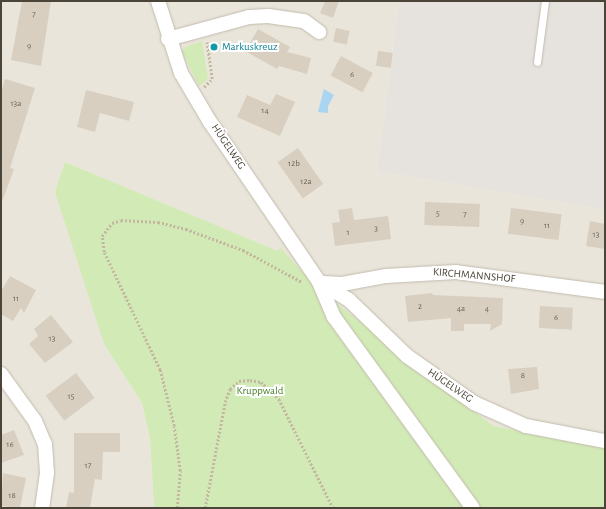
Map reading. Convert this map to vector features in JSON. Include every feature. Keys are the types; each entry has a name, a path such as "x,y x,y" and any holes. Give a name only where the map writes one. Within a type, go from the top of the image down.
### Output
{"street":[{"name":"HÜGELWEG","path":"158,1 168,39 181,73 193,94 319,282 334,317 473,508"},
{"path":"168,39 235,19 268,16 304,22 319,32"},
{"name":"KIRCHMANNSHOF","path":"319,282 342,284 386,276 456,272 605,292"},
{"name":"HÜGELWEG","path":"319,282 349,300 407,356 491,412 526,426 605,441"},
{"path":"1,374 35,421 45,444 47,473 42,508"}],"lane":[{"path":"537,62 545,1"}],"path":[{"path":"193,94 212,80 206,28"},
{"path":"177,508 180,471 174,426 160,370 104,252 102,236 106,229 112,223 131,219 186,229 243,250 299,281 319,282"},
{"path":"205,508 225,402 230,389 239,381 250,380 261,382 279,399 333,508"}],"shaded area":[{"path":"1,1 399,1 377,171 605,210 605,446 493,426 316,287 280,248 278,251 65,162 104,344 142,403 150,439 154,508 1,508"},
{"path":"399,1 605,1 605,210 377,171"}],"green space":[{"path":"202,41 208,79 199,86 182,52 185,47"},
{"name":"Kruppwald","path":"65,162 278,251 280,247 316,287 493,426 605,446 605,508 154,508 150,439 142,403 104,344 55,192"}],"water":[{"path":"324,89 334,95 328,106 328,113 318,112"}],"building":[{"path":"22,1 51,1 41,66 11,60"},
{"path":"325,1 339,1 333,18 320,13"},
{"path":"336,28 350,31 347,45 333,42"},
{"path":"258,29 290,47 287,52 311,58 307,74 279,66 277,69 245,51"},
{"path":"378,51 393,53 391,68 376,66"},
{"path":"341,56 373,73 362,92 331,75"},
{"path":"5,79 35,88 10,168 14,169 2,202 1,93"},
{"path":"86,90 134,102 129,121 100,113 95,132 77,127"},
{"path":"276,94 295,102 280,136 237,117 247,95 270,105"},
{"path":"298,148 323,184 303,198 278,162"},
{"path":"425,202 480,204 479,227 424,225"},
{"path":"352,208 354,220 388,216 391,239 335,246 332,223 340,222 338,210"},
{"path":"511,208 562,214 558,240 508,234"},
{"path":"590,221 605,224 605,249 586,246"},
{"path":"10,276 36,290 24,313 21,308 13,321 1,314 1,291"},
{"path":"432,293 433,295 503,298 502,324 490,331 491,324 464,324 464,331 451,331 451,318 408,322 405,296"},
{"path":"540,306 573,308 572,330 539,328"},
{"path":"51,315 73,342 45,363 29,344 38,336 34,329"},
{"path":"537,367 539,389 511,394 508,369"},
{"path":"76,373 95,398 64,421 46,396"},
{"path":"14,430 24,455 1,463 1,435"},
{"path":"74,433 120,433 120,452 103,452 102,480 95,479 90,508 66,508 69,492 74,493"},
{"path":"3,473 26,478 20,508 1,506"}],"place":[{"name":"Markuskreuz","path":"214,47"}]}
